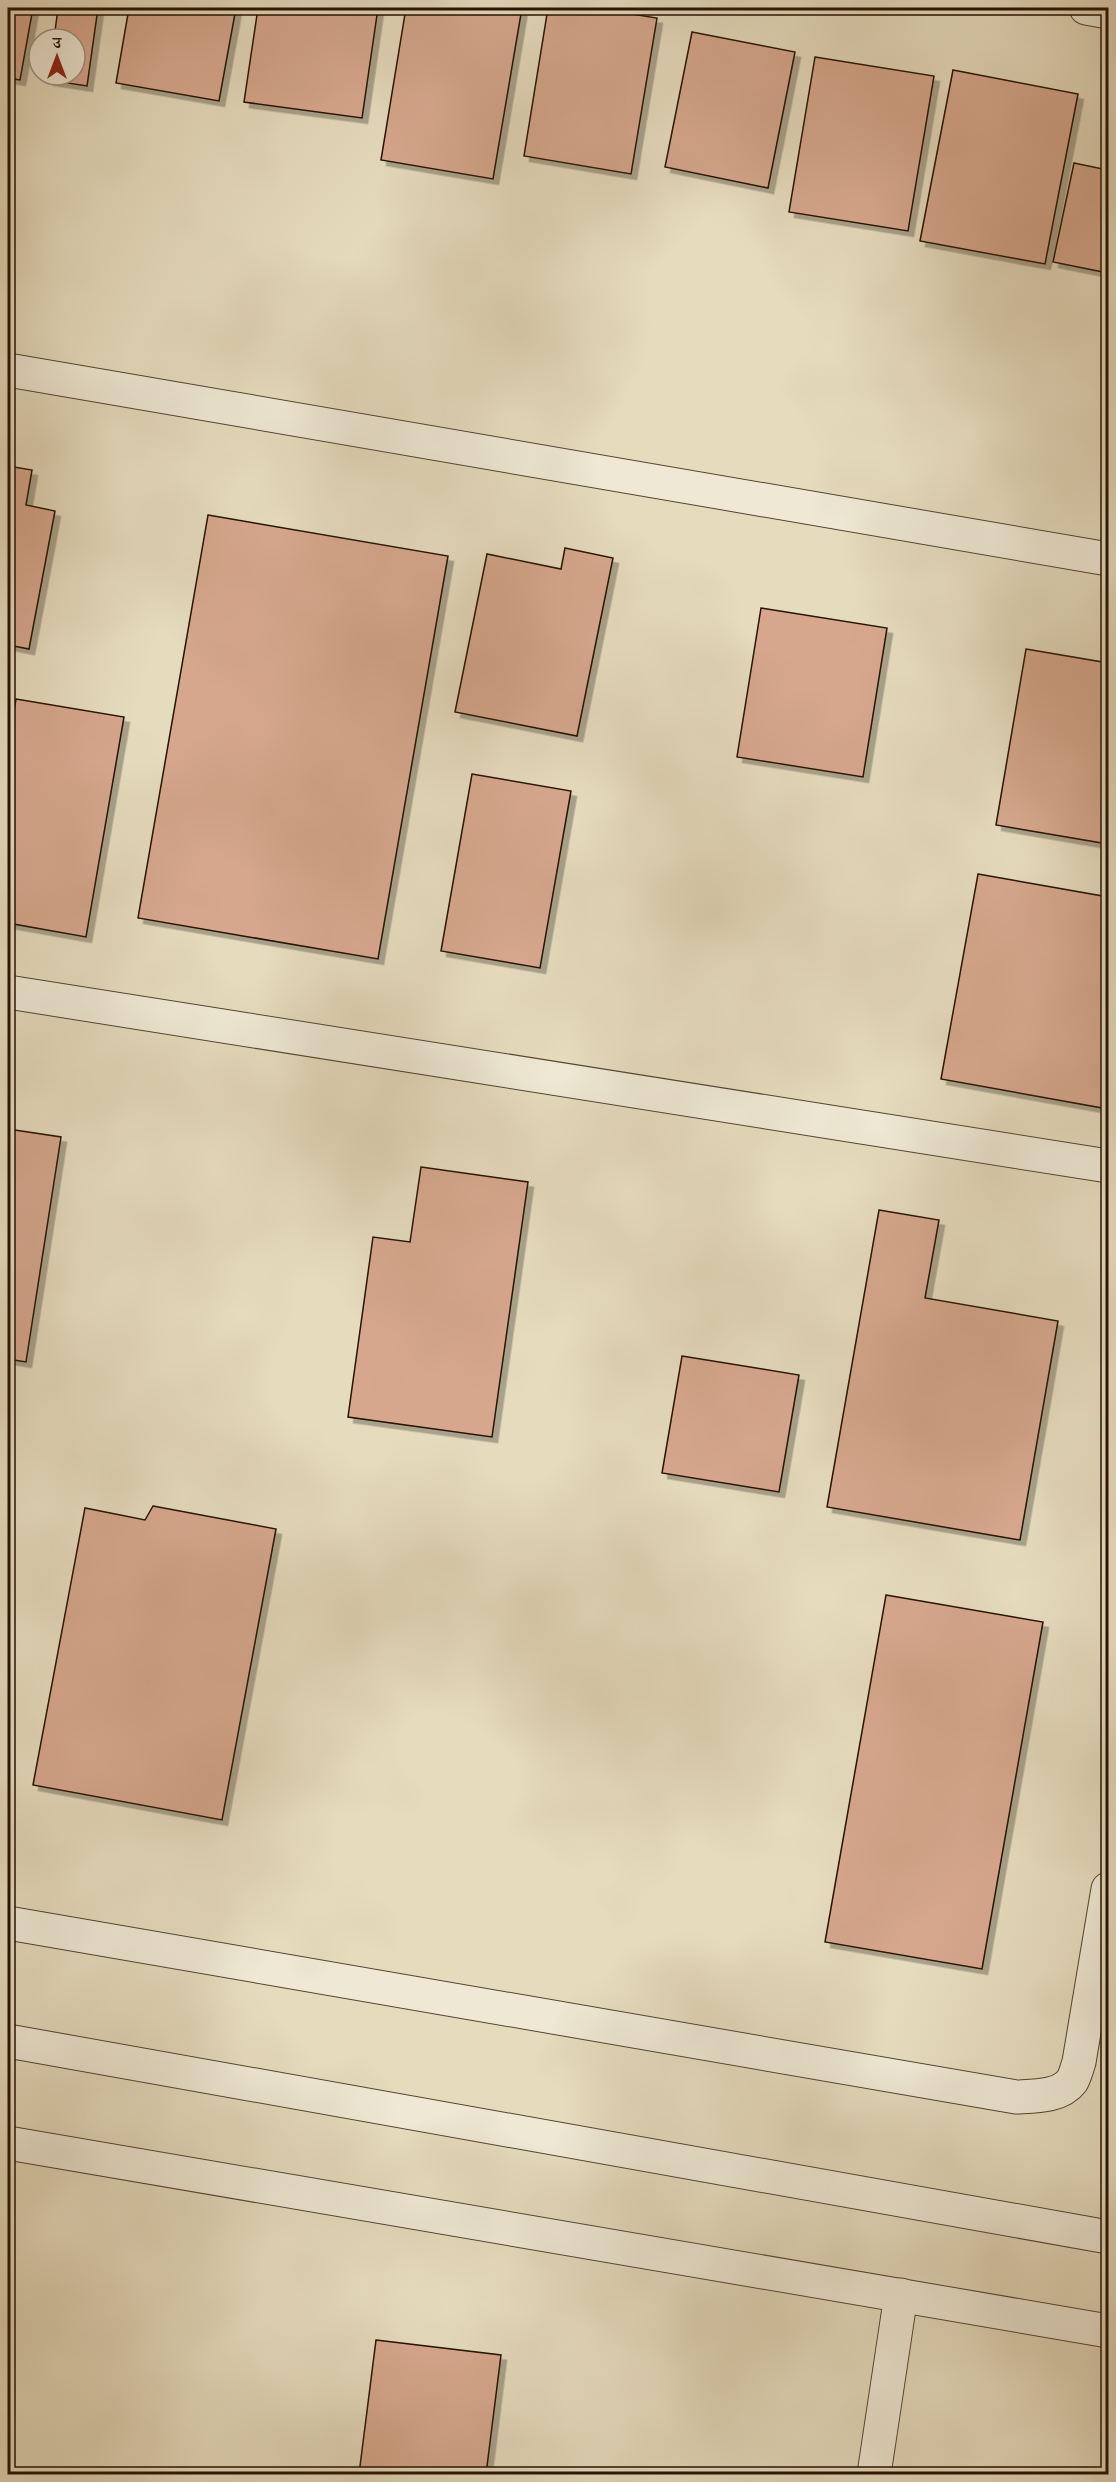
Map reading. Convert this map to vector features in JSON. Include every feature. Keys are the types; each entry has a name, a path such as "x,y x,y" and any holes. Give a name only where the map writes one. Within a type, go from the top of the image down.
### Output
{"street":[{"path":"1086,8 1108,12"},
{"path":"8,370 1108,559"},
{"path":"8,992 1108,1166"},
{"path":"8,1923 1016,2097 1042,2096 1062,2090 1072,2081 1079,2062 1108,1889"},
{"path":"8,2041 1108,2236"},
{"path":"8,2143 1108,2331"},
{"path":"873,2475 901,2295"}],"building":[{"path":"8,8 33,8 30,27 27,27 27,41 20,80 8,78"},
{"path":"58,8 98,8 87,86 87,27 56,27"},
{"path":"129,8 236,8 219,101 116,83"},
{"path":"258,8 378,8 362,118 244,102"},
{"path":"406,8 522,8 493,179 381,160"},
{"path":"548,8 594,8 657,18 631,174 524,156"},
{"path":"692,32 795,52 768,188 665,167"},
{"path":"815,57 934,76 908,231 789,212"},
{"path":"953,70 1078,94 1045,264 920,241"},
{"path":"1074,163 1108,170 1108,273 1053,262"},
{"path":"8,466 32,470 26,505 55,511 29,649 8,645"},
{"path":"208,515 448,556 378,959 138,918"},
{"path":"565,548 613,558 577,736 455,712 487,554 561,569"},
{"path":"761,608 887,628 863,777 737,757"},
{"path":"1026,649 1108,663 1108,844 996,825"},
{"path":"16,699 124,717 86,937 8,923 8,748"},
{"path":"472,774 571,791 540,968 441,951"},
{"path":"978,874 1108,897 1108,1109 941,1079"},
{"path":"8,1129 61,1137 26,1362 8,1359"},
{"path":"421,1167 528,1182 492,1437 348,1417 373,1237 410,1242"},
{"path":"879,1210 939,1220 925,1298 1058,1321 1020,1540 827,1507"},
{"path":"682,1356 799,1375 779,1492 662,1473"},
{"path":"153,1506 276,1529 222,1820 33,1785 85,1508 145,1520"},
{"path":"886,1595 1043,1622 982,1969 825,1942"},
{"path":"376,2340 501,2355 486,2474 359,2474"}]}
